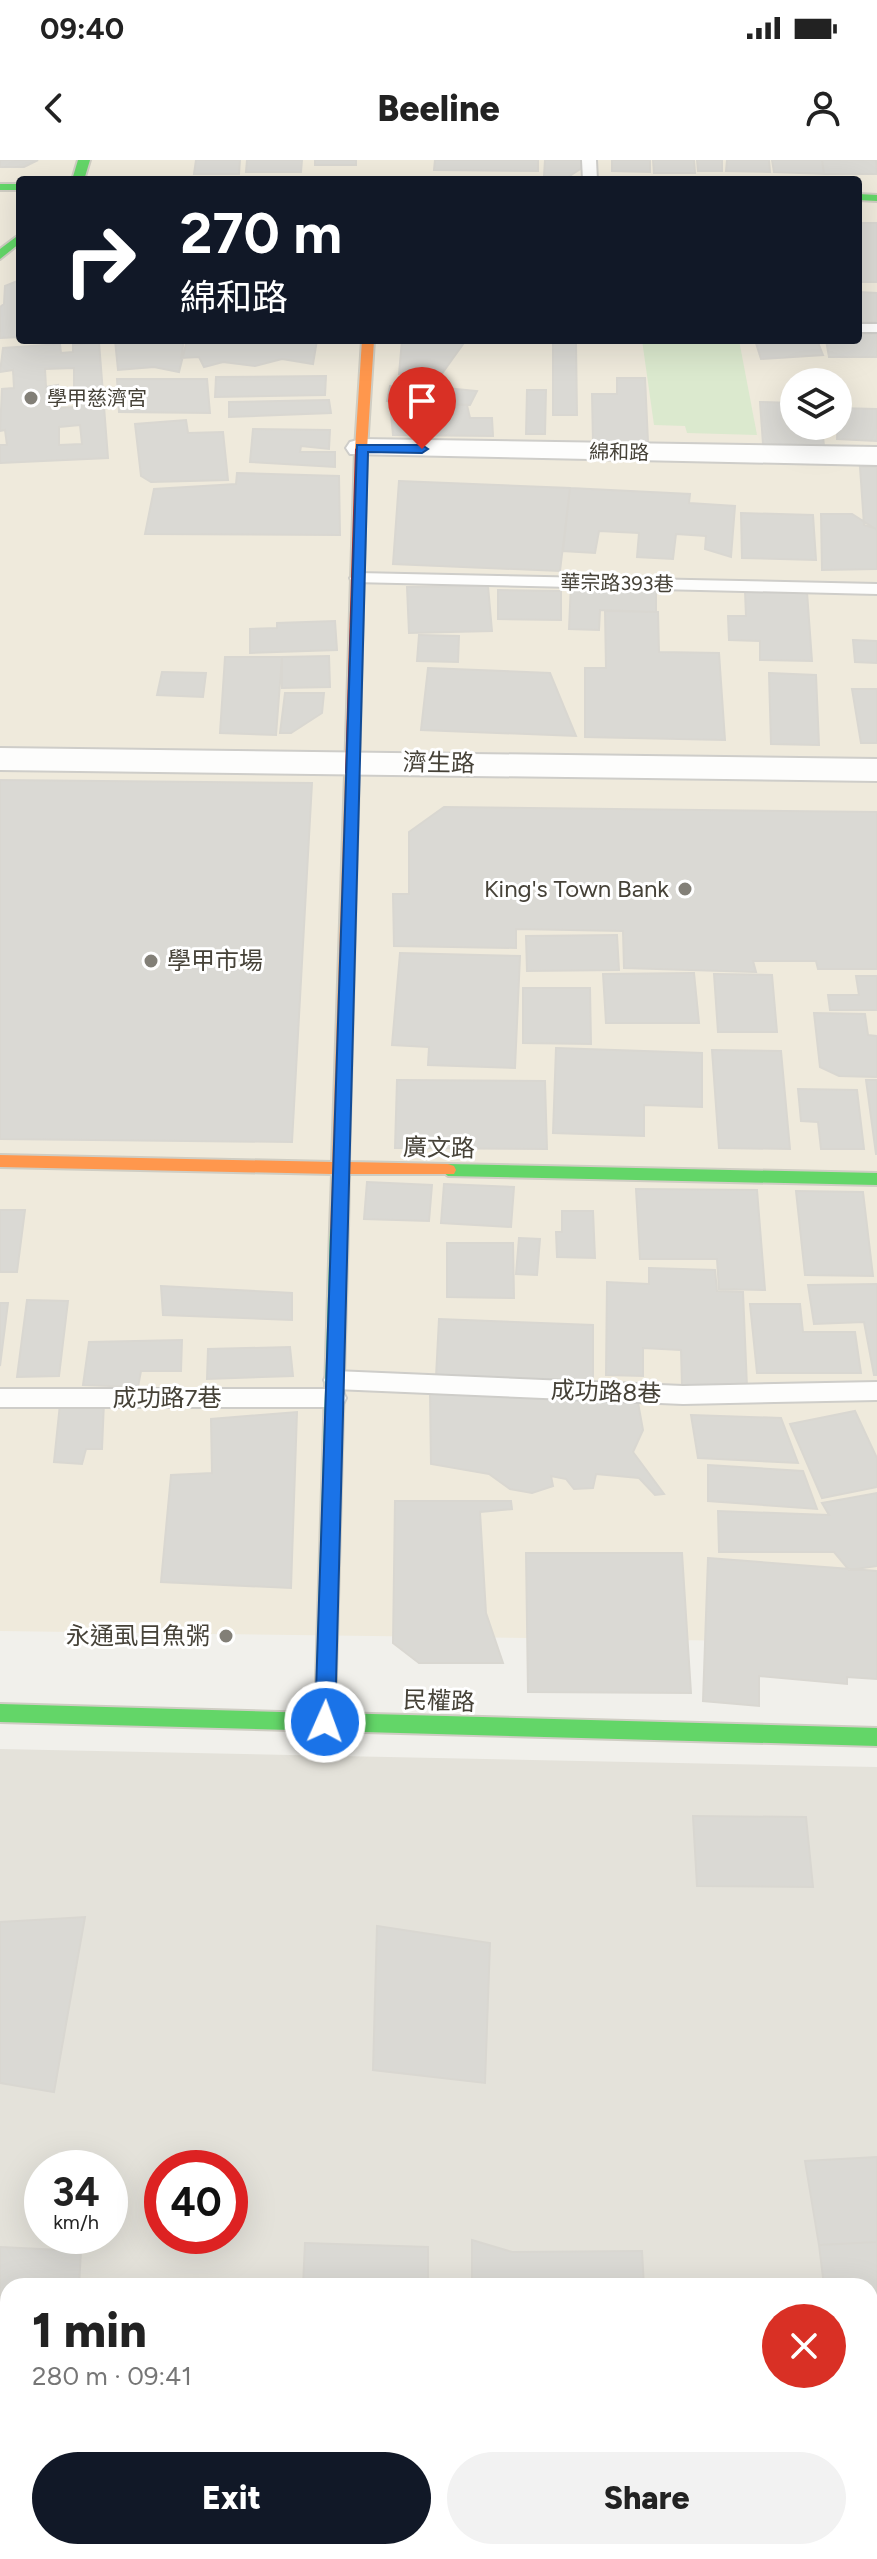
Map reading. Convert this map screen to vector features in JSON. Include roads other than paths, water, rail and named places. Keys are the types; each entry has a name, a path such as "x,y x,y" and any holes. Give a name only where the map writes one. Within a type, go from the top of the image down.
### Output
{"street":[{"path":"0,255 16,241"},
{"path":"325,1722 361,448 368,344"},
{"name":"綿和路","path":"361,448 877,456"},
{"name":"濟生路","path":"0,759 877,770"},
{"name":"廣文路","path":"0,1161 877,1179"},
{"name":"民權路","path":"0,1713 877,1737"}],"lane":[{"name":"華宗路393巷","path":"358,578 877,589"},
{"name":"成功路8巷","path":"335,1389 683,1395 877,1391"},
{"name":"成功路7巷","path":"0,1398 335,1389"}],"place":[{"name":"學甲慈濟宮","path":"31,398"},
{"name":"King's Town Bank","path":"685,889"},
{"name":"學甲市場","path":"151,961"},
{"name":"永通虱目魚粥","path":"226,1636"}]}
